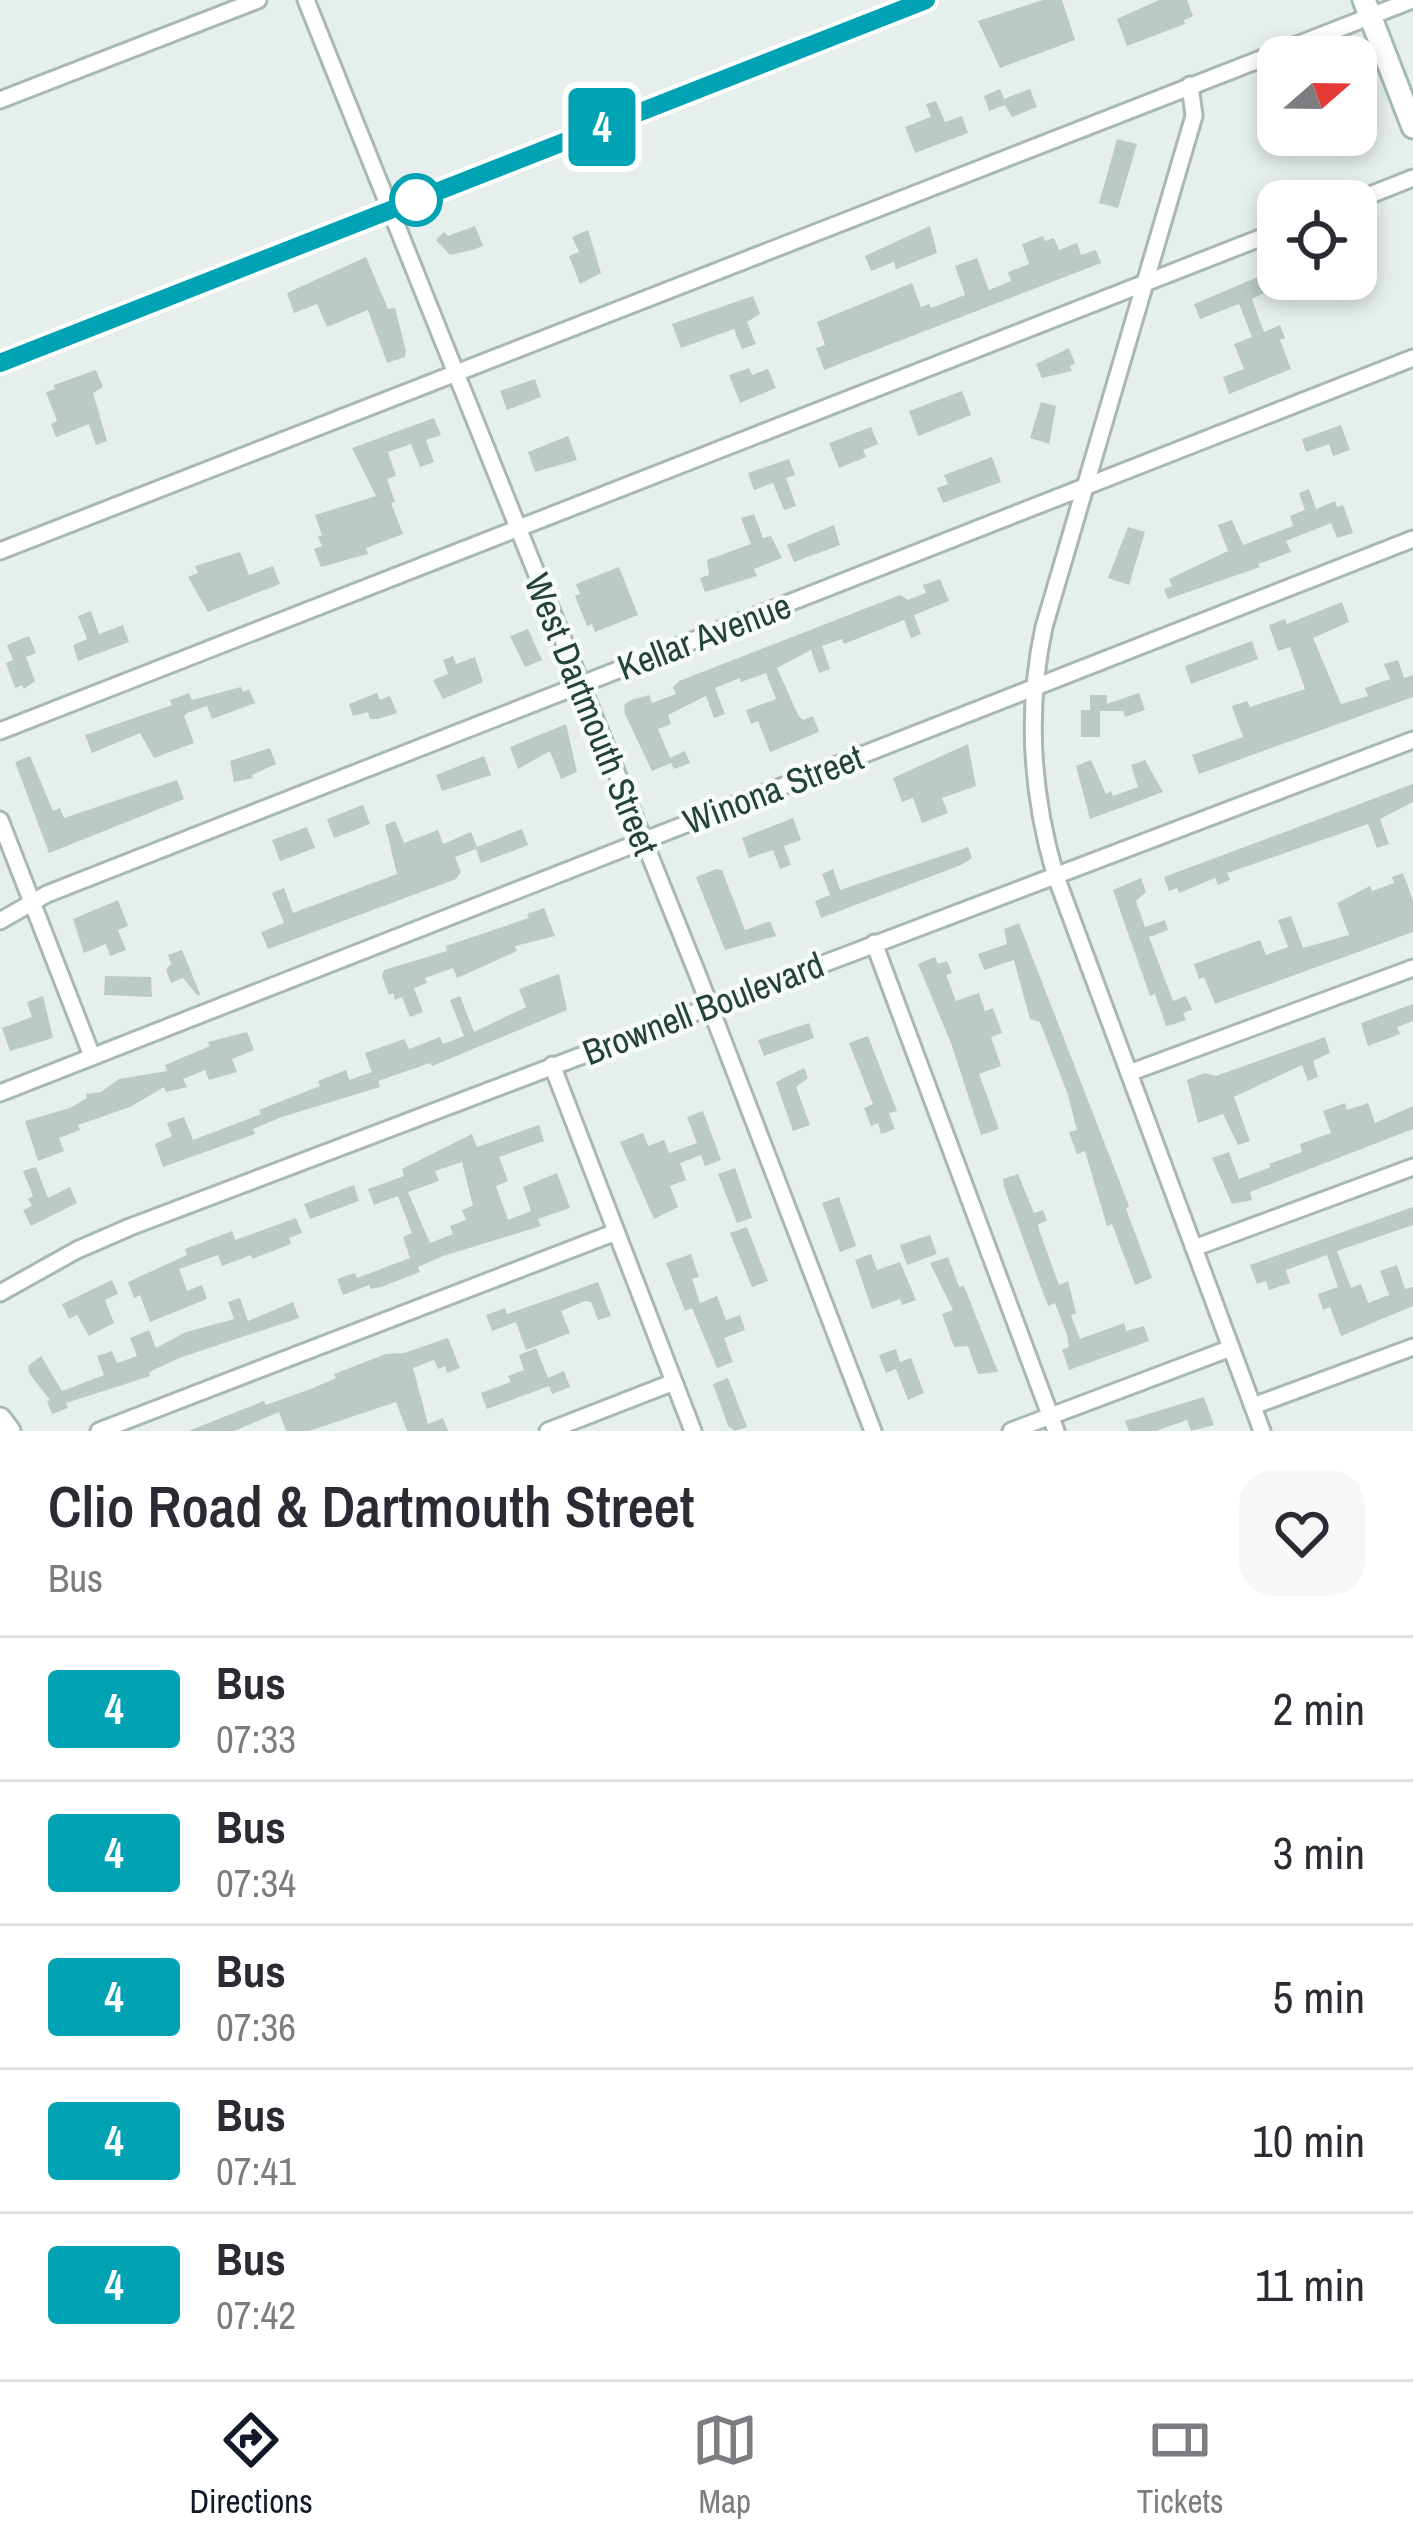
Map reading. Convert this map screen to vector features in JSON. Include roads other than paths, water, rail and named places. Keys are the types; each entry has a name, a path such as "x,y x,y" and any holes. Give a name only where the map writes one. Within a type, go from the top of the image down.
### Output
{"main road":[{"path":"0,363 926,0"},
{"path":"1367,8 1413,127"},
{"path":"0,1419 9,1431"}],"street":[{"path":"0,100 258,0"},
{"name":"West Dartmouth Street","path":"306,0 710,1006 873,1431"},
{"path":"0,551 1190,86 1367,8 1412,0"},
{"path":"1190,86 1194,116 1048,610 1034,687 1035,780 1055,874 1262,1431"},
{"path":"1377,192 1413,178"},
{"path":"0,731 1257,239"},
{"name":"Kellar Avenue","path":"0,921 32,904 580,684 1413,358"},
{"name":"Winona Street","path":"0,1093 1413,539"},
{"name":"Brownell Boulevard","path":"0,1293 112,1234 1413,740"},
{"path":"0,820 92,1056"},
{"path":"874,943 1053,1424"},
{"path":"1129,1073 1413,968"},
{"path":"552,1065 693,1431"},
{"path":"1194,1249 1413,1167"},
{"path":"99,1431 616,1232"},
{"path":"1253,1406 1413,1347"},
{"path":"1011,1431 1053,1424 1232,1348"},
{"path":"548,1431 674,1382"}]}
